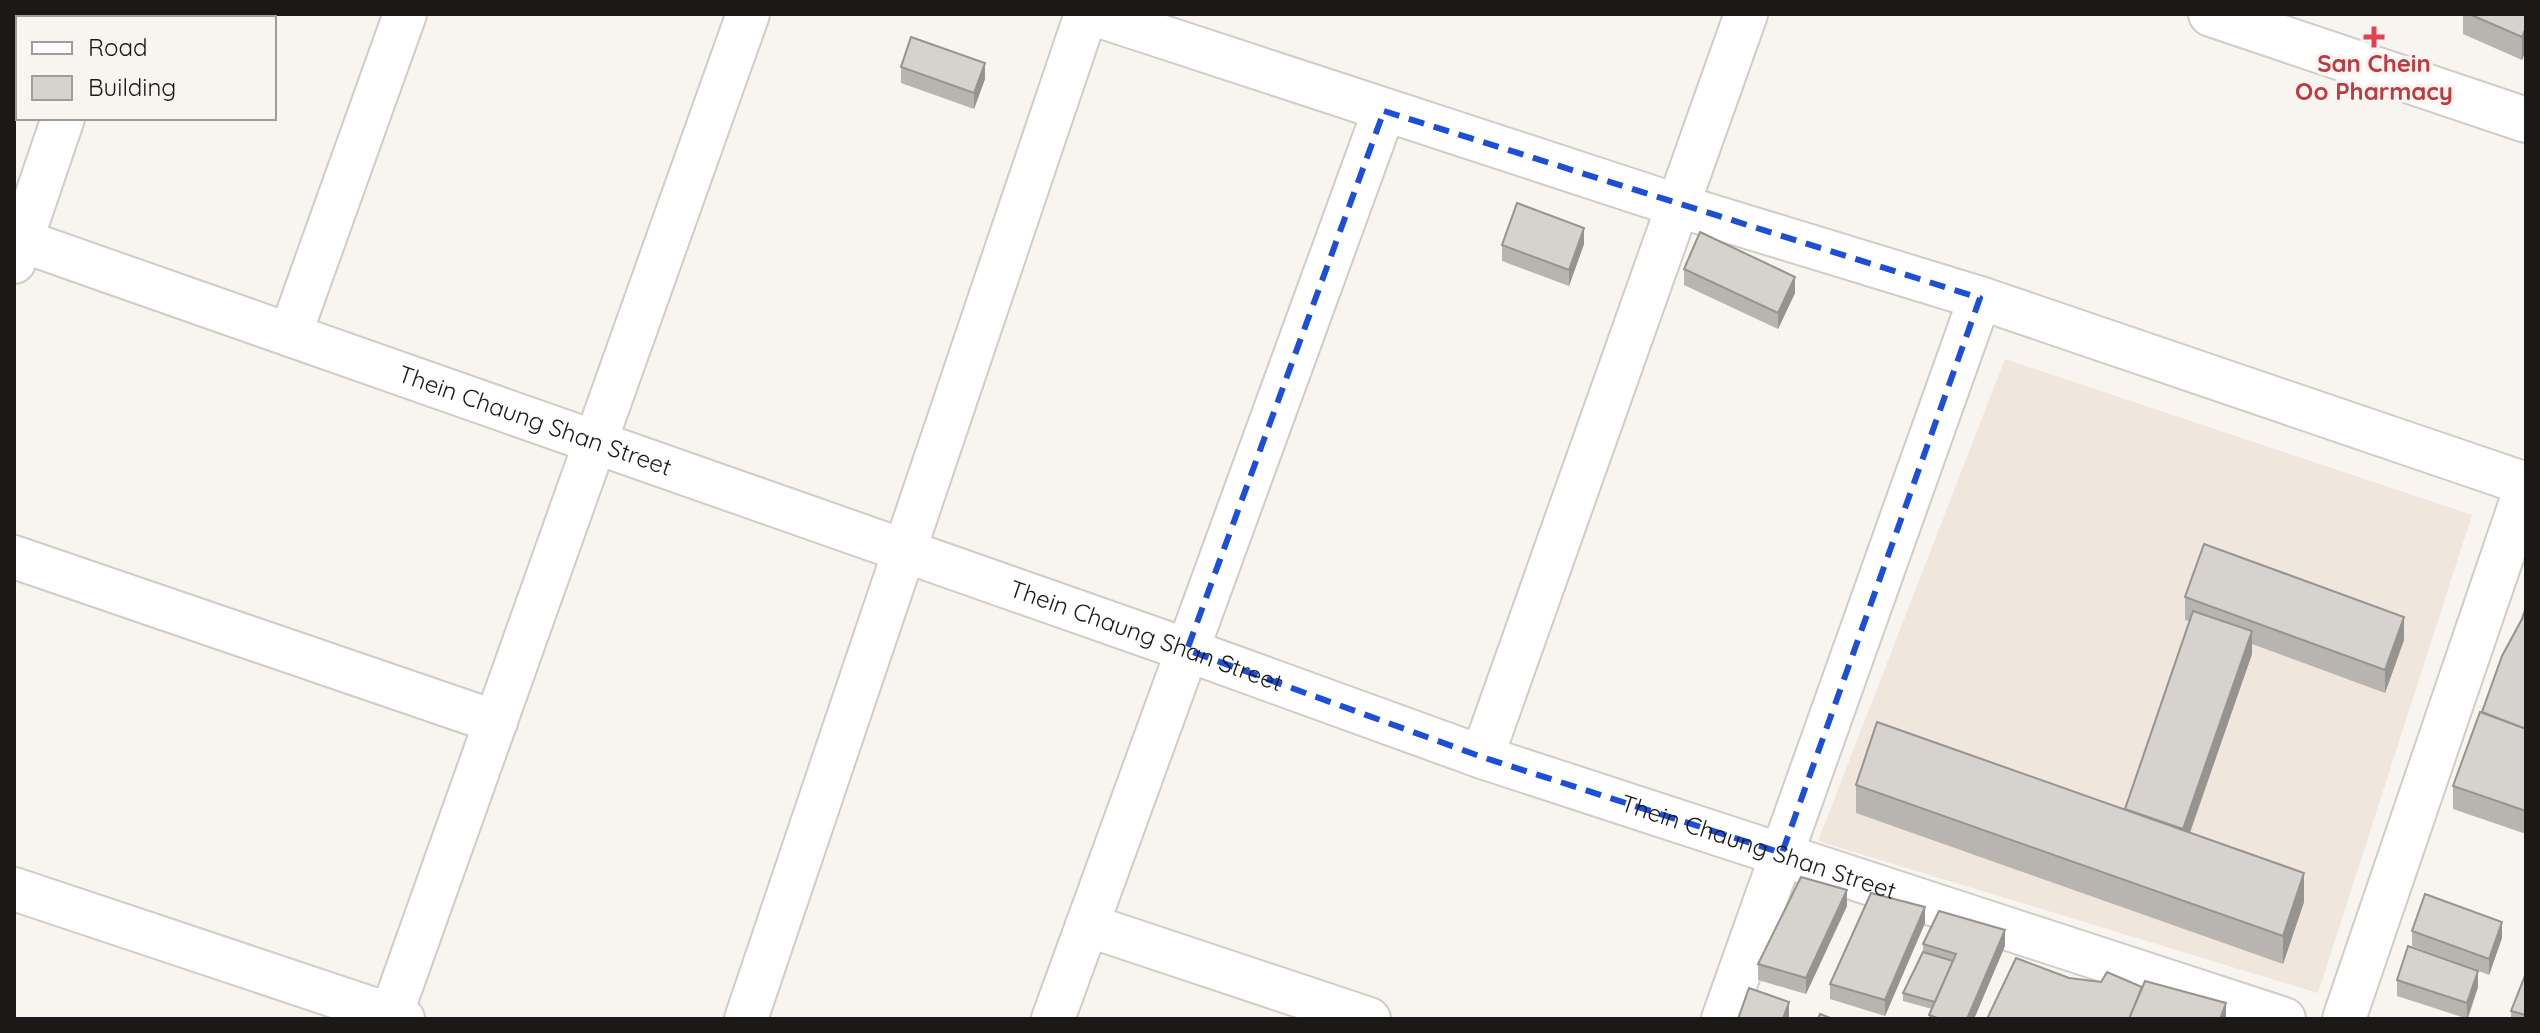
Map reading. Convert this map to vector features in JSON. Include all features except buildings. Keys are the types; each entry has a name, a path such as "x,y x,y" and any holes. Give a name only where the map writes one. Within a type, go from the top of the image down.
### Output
{"main road":[{"path":"2211,14 2526,120"}],"street":[{"path":"290,335 405,14"},
{"path":"14,889 397,1017 496,722 748,14"},
{"path":"746,1019 1086,14"},
{"path":"1093,14 1679,206 1980,298 2526,486 2344,1019"},
{"path":"1482,757 1746,14"},
{"path":"1053,1019 1384,111"},
{"path":"16,247 62,120"},
{"name":"Thein Chaung Shan Street","path":"16,247 290,335 1187,650 1482,757 2284,1019"},
{"path":"1723,1019 1980,298"},
{"path":"14,557 496,722"},
{"path":"1087,925 1369,1019"}],"highlighted area":[{"path":"1384,111 1980,298 1782,853 1482,757 1187,650"}],"shaded area":[{"path":"2005,359 2472,515 2318,993 1818,841"}],"place":[{"name":"San Chein Oo Pharmacy","path":"2374,37"}]}
